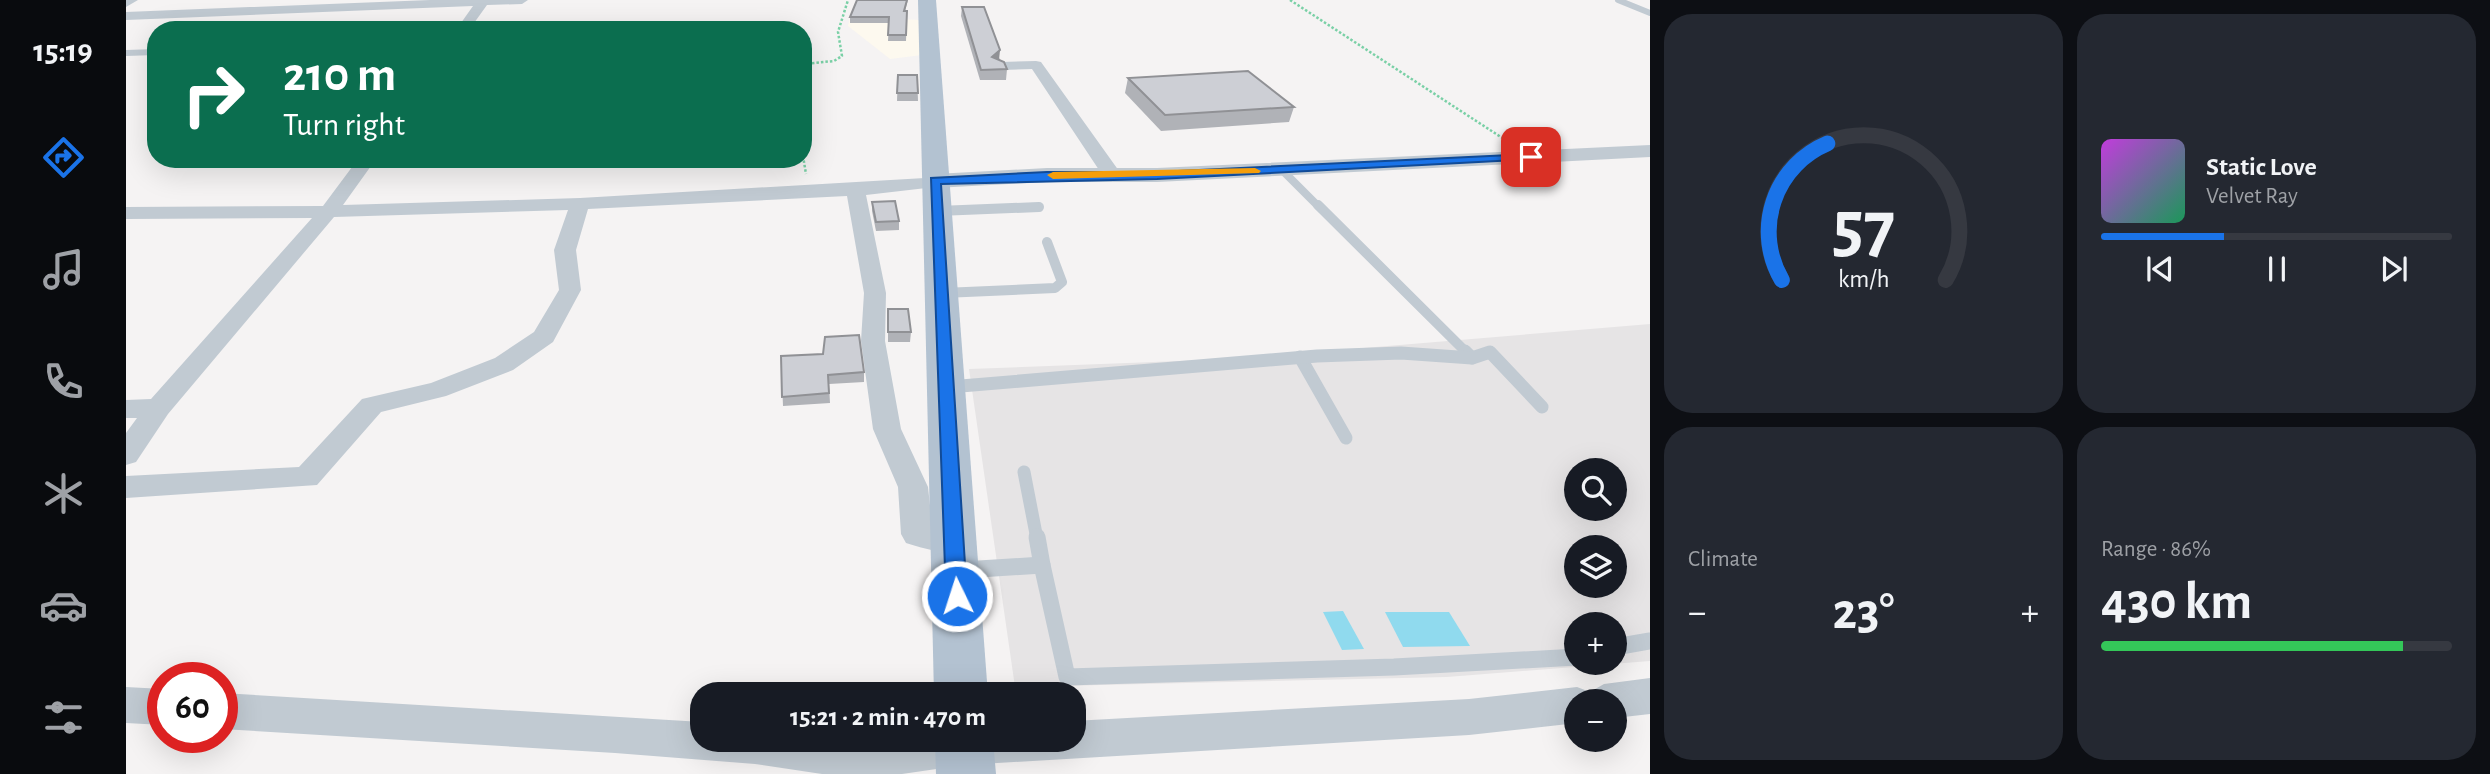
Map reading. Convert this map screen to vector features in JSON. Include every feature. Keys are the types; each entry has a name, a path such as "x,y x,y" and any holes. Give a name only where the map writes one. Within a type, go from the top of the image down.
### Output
{"main road":[{"path":"927,0 944,387 961,682"}],"street":[{"path":"126,3 131,0"},
{"path":"126,16 522,0"},
{"path":"469,21 483,1"},
{"path":"1001,66 1036,65 1112,175"},
{"path":"126,212 328,212 580,205 855,190 936,196 1112,175 1648,153"},
{"path":"126,455 158,408 328,212 360,168"},
{"path":"855,190 875,293 873,341 887,429 912,487 917,534 954,555"},
{"path":"126,487 307,477 372,405 437,390 505,364 544,337 570,290 565,250 580,205"},
{"path":"126,409 158,408"},
{"path":"1627,699 1650,696"},
{"path":"126,705 147,707"},
{"path":"1086,734 1469,717 1564,706"},
{"path":"238,712 690,740"},
{"path":"804,752 861,760 900,752"}],"lane":[{"path":"1618,0 1650,13"},
{"path":"126,52 147,52"},
{"path":"1282,170 1472,358"},
{"path":"936,196 1039,207"},
{"path":"940,293 1055,288 1062,282 1046,242"},
{"path":"944,387 1300,358 1401,353 1472,358 1490,352 1542,407"},
{"path":"1300,358 1346,438"},
{"path":"1024,472 1067,677 1394,667 1564,658"},
{"path":"954,555 1042,565"},
{"path":"1627,645 1650,641"}],"path":[{"path":"812,63 834,61 842,56 838,32 848,0"},
{"path":"1290,0 1531,157"}],"shaded area":[{"path":"850,17 921,20 922,55 890,59 848,26"},
{"path":"1650,324 1650,661 1627,663 1627,612 1564,612 1564,668 1447,677 1086,685 1086,682 1014,682 969,369 1232,359"}],"water":[{"path":"1343,611 1364,649 1342,650 1323,612"},
{"path":"1385,612 1449,612 1470,646 1403,647"}],"building":[{"path":"857,0 907,0 904,11 907,11 906,35 888,35 889,17 850,17"},
{"path":"962,7 984,7 1000,50 992,57 1004,62 1007,69 981,70"},
{"path":"1248,71 1294,107 1165,115 1128,78"},
{"path":"898,75 917,75 918,93 897,93"},
{"path":"895,201 899,221 876,222 872,202"},
{"path":"888,309 908,309 911,332 888,332"},
{"path":"859,335 864,372 828,375 829,393 782,397 781,356 823,354 825,337"}],"slow traffic":[{"path":"1053,175 1255,171"}],"route":[{"path":"957,596 935,181 1047,175 1157,175 1531,157"}]}
